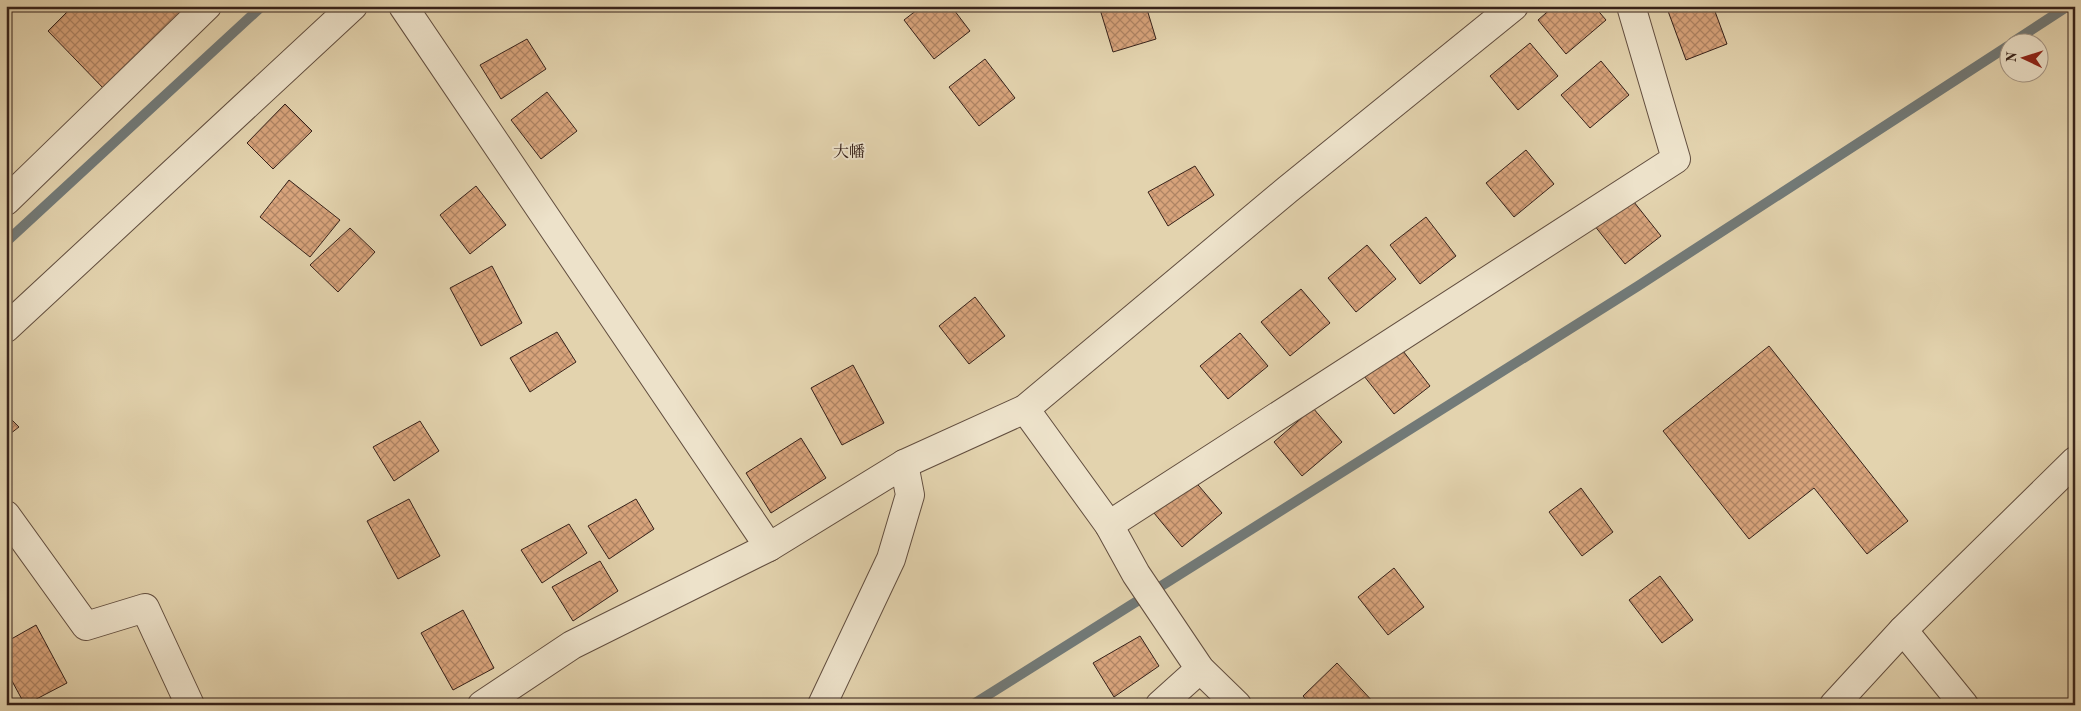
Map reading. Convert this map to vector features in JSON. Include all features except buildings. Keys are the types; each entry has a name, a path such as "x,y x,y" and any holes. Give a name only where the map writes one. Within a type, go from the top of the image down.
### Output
{"street":[{"path":"6,201 207,6"},
{"path":"6,328 353,6"},
{"path":"403,6 769,547"},
{"path":"482,705 572,645 769,547 904,464 1025,409 1287,190 1514,6"},
{"path":"1109,525 1676,159 1631,6"},
{"path":"1025,409 1109,525 1136,574 1200,669 1237,705"},
{"path":"1834,705 1903,630 2075,461"},
{"path":"822,705 891,559 910,495 904,464"},
{"path":"6,516 86,626 145,608 190,705"},
{"path":"1903,630 1964,705"},
{"path":"1160,705 1200,669"}],"waterway":[{"path":"6,242 262,6"},
{"path":"2028,32 2068,6"},
{"path":"972,705 1638,286 1998,52"}],"district":[{"name":"大幡","path":"849,153"}]}
